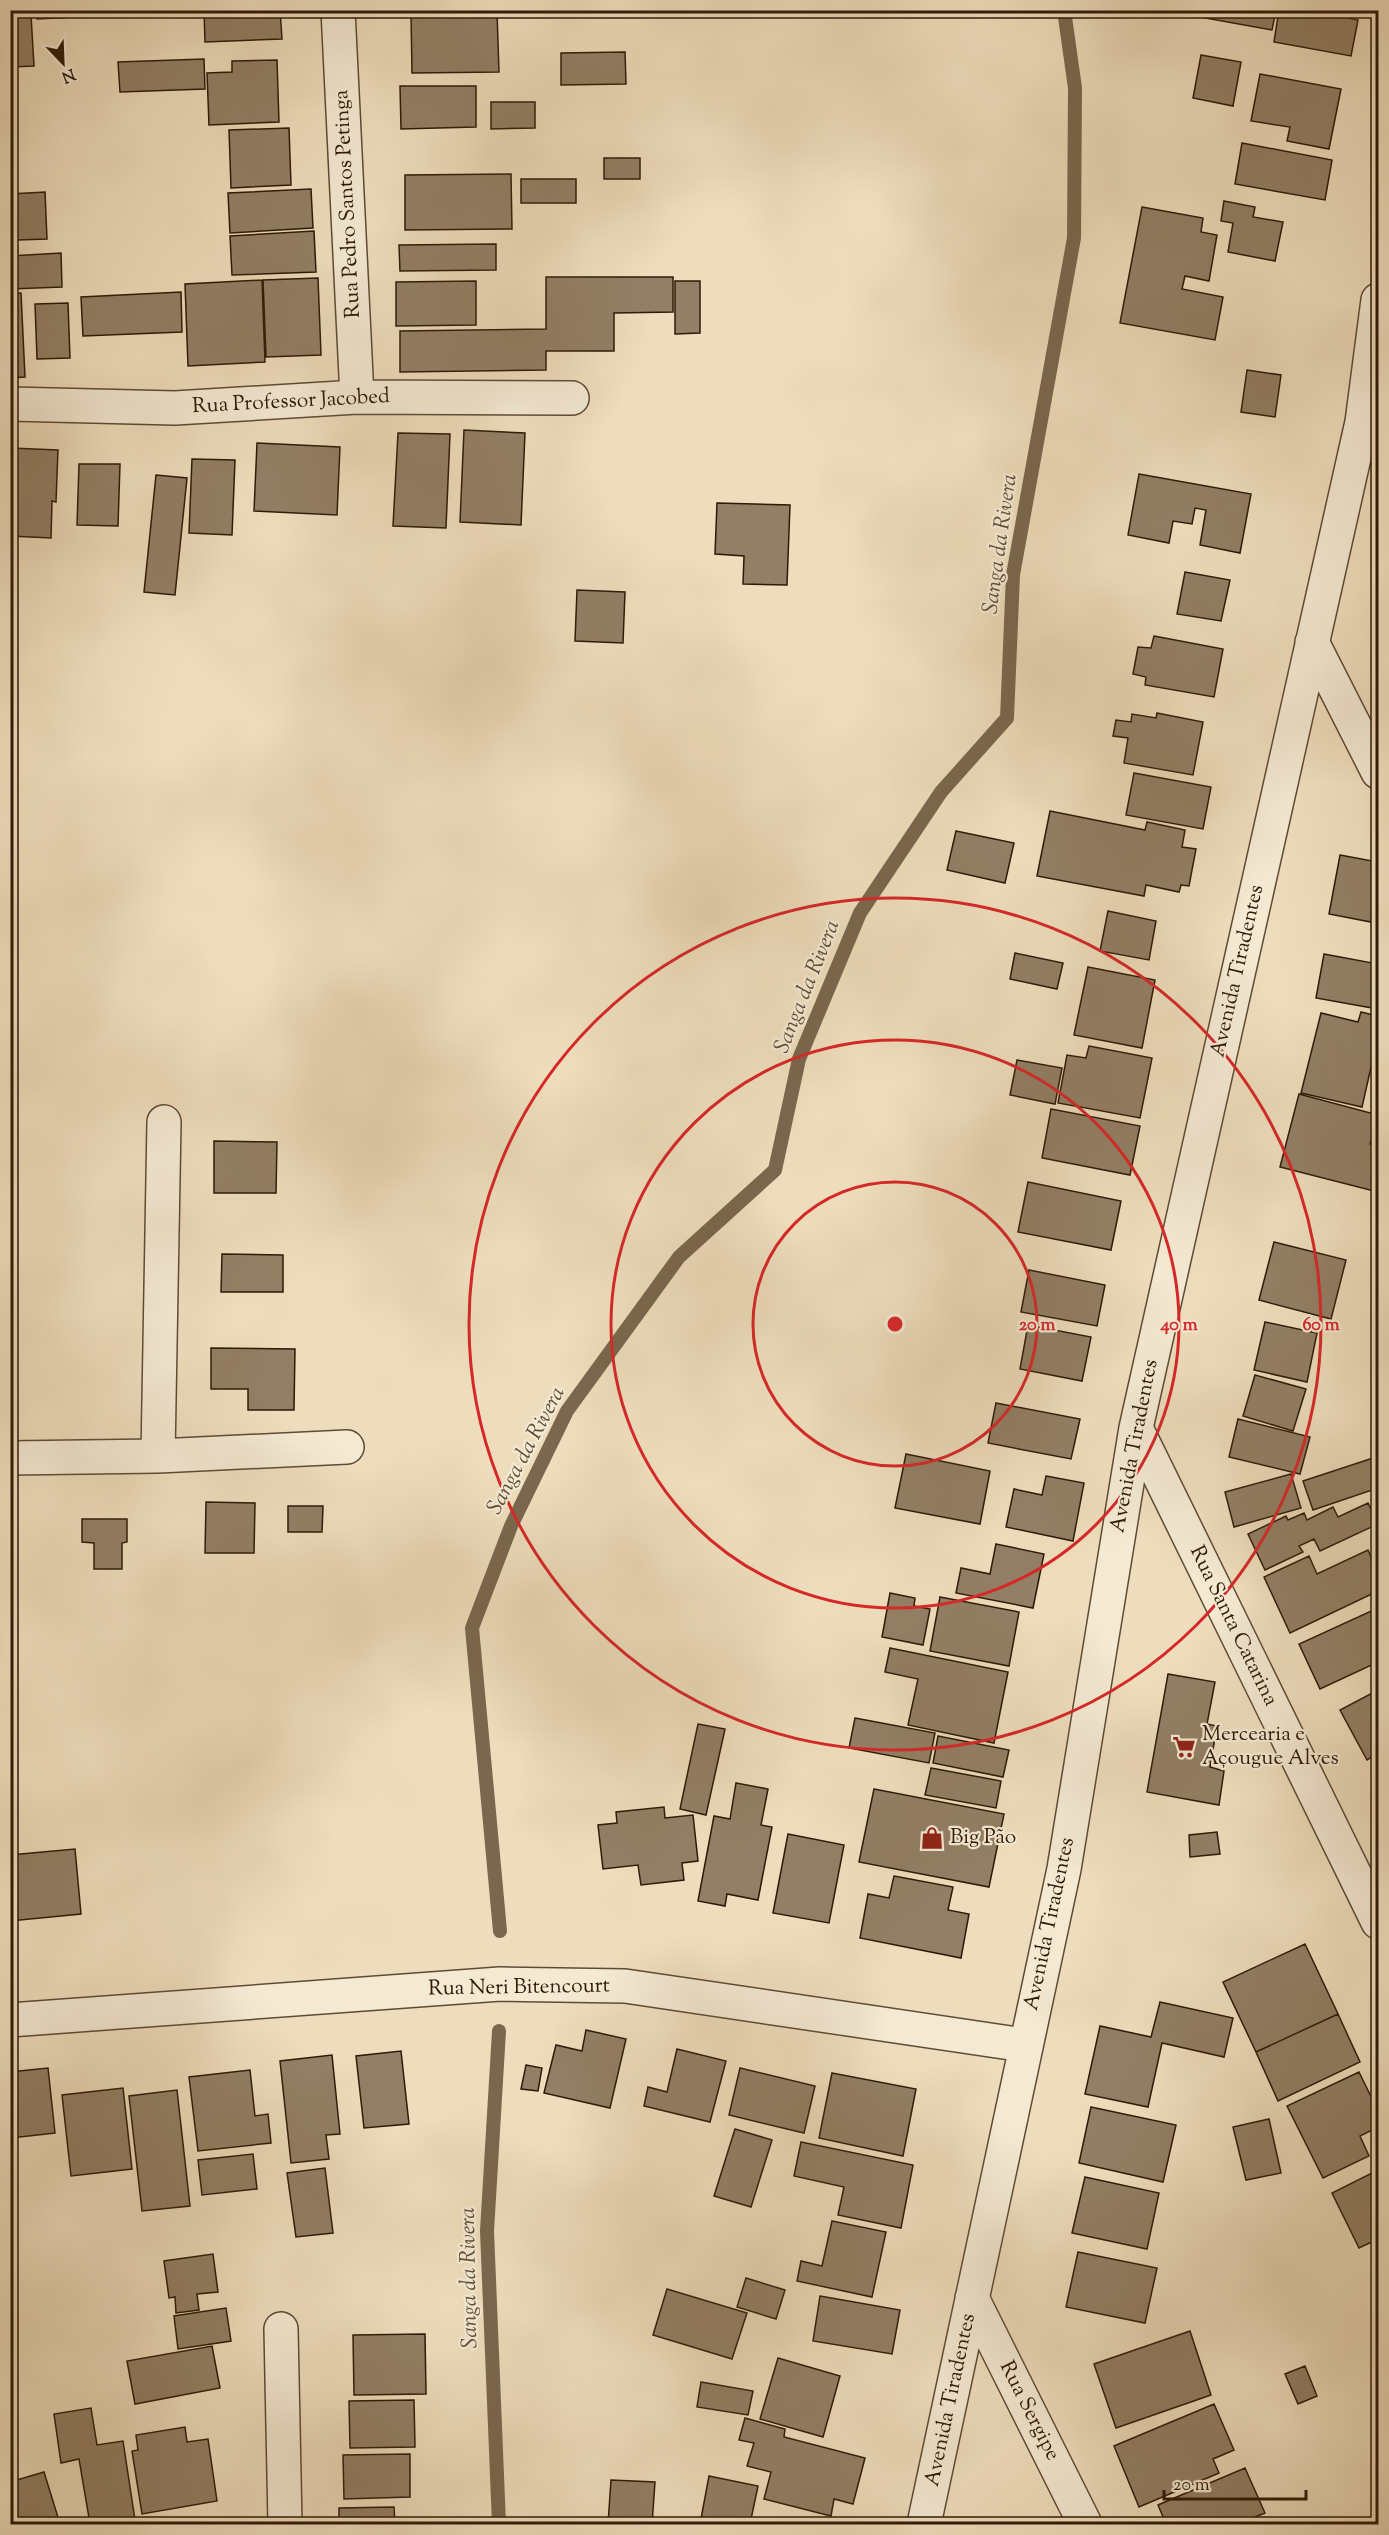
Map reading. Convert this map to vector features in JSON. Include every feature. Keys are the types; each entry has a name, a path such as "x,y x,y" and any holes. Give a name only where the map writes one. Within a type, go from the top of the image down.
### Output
{"street":[{"name":"Rua Pedro Santos Petinga","path":"338,10 357,397"},
{"name":"Avenida Tiradentes","path":"924,2524 1024,2045 1064,1869 1136,1428 1312,642 1370,418 1378,300"},
{"name":"Rua Professor Jacobed","path":"10,404 175,408 357,397 572,398"},
{"path":"1312,642 1378,772"},
{"path":"158,1456 164,1122"},
{"name":"Rua Santa Catarina","path":"1136,1428 1378,1922"},
{"path":"10,1458 158,1456 347,1447"},
{"name":"Rua Neri Bitencourt","path":"10,2020 500,1984 625,1986 1024,2045"},
{"name":"Rua Sergipe","path":"972,2298 1085,2524"},
{"path":"281,2329 285,2524"}],"building":[{"path":"37,10 98,10 98,16 37,19"},
{"path":"204,10 280,10 282,39 205,42"},
{"path":"374,10 436,10 374,12"},
{"path":"1195,10 1276,10 1272,30 1194,16"},
{"path":"1279,10 1310,10 1358,20 1351,56 1274,42"},
{"path":"497,12 499,72 412,73 411,14"},
{"path":"31,15 34,66 10,67 10,16"},
{"path":"625,52 626,84 561,85 561,53"},
{"path":"1201,55 1241,62 1233,106 1193,98"},
{"path":"204,59 205,89 120,92 118,62"},
{"path":"277,60 279,122 209,125 207,73 232,72 232,61"},
{"path":"1260,74 1341,89 1329,149 1287,141 1290,127 1251,121"},
{"path":"400,86 476,86 476,127 401,129"},
{"path":"491,102 535,102 535,128 491,129"},
{"path":"289,128 291,185 231,188 229,130"},
{"path":"1242,143 1332,160 1325,200 1235,184"},
{"path":"604,158 640,158 640,179 604,179"},
{"path":"511,174 512,229 405,230 405,175"},
{"path":"521,179 576,179 576,203 521,203"},
{"path":"311,189 313,228 230,233 228,193"},
{"path":"45,192 47,239 17,240 18,252 10,252 10,194"},
{"path":"1224,201 1255,207 1253,217 1283,222 1275,261 1228,252 1233,223 1221,221"},
{"path":"1142,207 1203,218 1201,232 1217,235 1209,281 1185,276 1182,289 1223,297 1215,340 1120,323"},
{"path":"314,231 316,272 232,275 230,236"},
{"path":"496,244 496,270 400,271 399,245"},
{"path":"61,253 62,287 10,289 10,256"},
{"path":"546,277 673,277 673,312 614,313 614,351 546,351 546,370 400,372 400,331 546,329"},
{"path":"318,278 321,355 266,357 263,280"},
{"path":"262,280 265,362 188,366 185,284"},
{"path":"476,281 476,325 396,326 396,282"},
{"path":"675,281 700,281 700,333 675,334"},
{"path":"181,292 182,332 83,336 81,297"},
{"path":"21,293 25,377 10,378 10,294"},
{"path":"68,303 70,358 37,359 35,304"},
{"path":"1247,370 1281,375 1275,417 1241,412"},
{"path":"464,430 525,433 521,525 460,522"},
{"path":"398,433 450,434 446,528 393,526"},
{"path":"257,443 340,447 337,515 254,511"},
{"path":"10,448 58,450 56,502 52,501 51,538 10,536"},
{"path":"192,459 235,460 232,535 189,533"},
{"path":"79,464 120,464 118,526 77,525"},
{"path":"1139,474 1251,494 1240,553 1200,545 1206,510 1195,508 1192,524 1173,521 1169,543 1128,535"},
{"path":"156,475 187,478 175,595 144,592"},
{"path":"717,503 790,505 787,585 743,584 744,556 715,554"},
{"path":"1185,572 1230,580 1221,621 1177,614"},
{"path":"577,590 625,592 623,643 575,641"},
{"path":"1154,636 1223,649 1214,697 1145,685 1146,677 1133,674 1138,647 1151,648"},
{"path":"1157,713 1203,722 1193,775 1124,763 1128,738 1113,736 1116,720 1131,722 1132,714 1156,718"},
{"path":"1134,773 1211,787 1203,829 1126,815"},
{"path":"1050,811 1145,830 1147,822 1185,830 1182,847 1196,849 1189,886 1181,885 1179,892 1146,885 1144,896 1037,876"},
{"path":"956,831 1014,843 1005,883 947,870"},
{"path":"1340,855 1378,862 1378,882 1371,922 1329,914"},
{"path":"1108,911 1156,921 1149,960 1100,951"},
{"path":"1015,953 1063,963 1057,989 1010,979"},
{"path":"1324,954 1378,964 1378,1009 1316,998"},
{"path":"1088,967 1155,980 1142,1048 1074,1035"},
{"path":"1361,1012 1378,1016 1378,1065 1372,1063 1362,1107 1301,1093 1321,1013 1358,1022"},
{"path":"1089,1046 1152,1058 1140,1118 1058,1103 1067,1055 1086,1058"},
{"path":"1017,1060 1062,1068 1055,1104 1010,1095"},
{"path":"1299,1094 1378,1115 1370,1144 1378,1146 1378,1192 1280,1167"},
{"path":"1051,1109 1140,1126 1130,1175 1042,1158"},
{"path":"214,1141 277,1142 276,1193 214,1193"},
{"path":"1028,1182 1121,1201 1111,1250 1018,1232"},
{"path":"1274,1242 1346,1260 1331,1319 1259,1300"},
{"path":"222,1254 283,1255 283,1292 221,1292"},
{"path":"1029,1270 1105,1285 1097,1326 1021,1312"},
{"path":"1265,1322 1317,1333 1307,1382 1254,1370"},
{"path":"1028,1325 1091,1337 1082,1381 1020,1369"},
{"path":"211,1348 295,1349 294,1410 248,1410 248,1389 211,1389"},
{"path":"1255,1375 1306,1389 1293,1431 1243,1416"},
{"path":"996,1403 1080,1419 1071,1459 988,1443"},
{"path":"1238,1419 1310,1437 1300,1474 1229,1457"},
{"path":"906,1454 990,1471 980,1524 895,1508"},
{"path":"1373,1458 1378,1474 1378,1488 1313,1510 1303,1481"},
{"path":"1291,1474 1301,1508 1234,1527 1225,1492"},
{"path":"1046,1476 1084,1483 1073,1541 1006,1527 1014,1489 1042,1495"},
{"path":"206,1502 255,1503 254,1553 205,1553"},
{"path":"1368,1503 1378,1524 1320,1551 1314,1539 1299,1546 1303,1552 1265,1570 1248,1534 1286,1516 1288,1520 1304,1513 1307,1520 1333,1507 1338,1517"},
{"path":"288,1506 323,1506 322,1532 288,1532"},
{"path":"82,1519 127,1519 127,1542 122,1543 122,1569 94,1569 94,1543 82,1542"},
{"path":"996,1544 1044,1554 1033,1608 956,1593 961,1568 990,1574"},
{"path":"1368,1550 1378,1573 1378,1591 1290,1633 1264,1577 1309,1556 1317,1574"},
{"path":"890,1593 915,1598 914,1606 930,1609 923,1645 882,1637"},
{"path":"940,1597 1019,1612 1009,1666 930,1651"},
{"path":"1378,1608 1378,1662 1320,1689 1299,1644"},
{"path":"890,1648 1008,1672 994,1743 908,1725 918,1679 885,1672"},
{"name":"Mercearia e Açougue Alves","path":"1168,1674 1215,1682 1207,1724 1217,1726 1210,1767 1224,1771 1219,1805 1147,1792"},
{"path":"1378,1690 1378,1753 1367,1760 1340,1710"},
{"path":"855,1718 935,1733 929,1763 849,1748"},
{"path":"698,1724 725,1729 706,1815 680,1809"},
{"path":"938,1736 1009,1750 1003,1777 933,1763"},
{"path":"931,1768 1001,1781 996,1808 925,1795"},
{"path":"736,1783 768,1789 761,1825 772,1827 758,1900 727,1894 725,1906 698,1901 714,1816 730,1819"},
{"name":"Big Pão","path":"874,1789 1004,1814 989,1887 859,1862"},
{"path":"664,1807 665,1818 693,1815 698,1861 682,1863 684,1880 641,1885 638,1865 603,1869 598,1825 617,1823 616,1812"},
{"path":"1217,1832 1220,1854 1190,1857 1189,1835"},
{"path":"788,1834 844,1845 829,1923 773,1913"},
{"path":"75,1849 81,1914 10,1921 10,1855"},
{"path":"894,1876 953,1887 948,1910 969,1914 961,1958 860,1938 868,1894 889,1898"},
{"path":"1305,1944 1338,2014 1256,2052 1223,1982"},
{"path":"1160,2002 1233,2018 1224,2057 1162,2043 1148,2107 1085,2094 1100,2026 1151,2037"},
{"path":"1338,2014 1360,2062 1278,2101 1256,2052"},
{"path":"586,2030 626,2039 610,2108 544,2093 556,2045 582,2051"},
{"path":"677,2049 726,2061 710,2122 644,2106 648,2087 667,2092"},
{"path":"401,2051 409,2124 364,2128 356,2056"},
{"path":"332,2055 340,2134 326,2135 329,2159 291,2163 280,2061"},
{"path":"526,2065 542,2068 538,2091 521,2089"},
{"path":"48,2068 55,2133 11,2138 10,2072"},
{"path":"740,2068 815,2086 804,2133 729,2115"},
{"path":"250,2070 255,2116 268,2114 271,2143 198,2151 189,2077"},
{"path":"1359,2072 1378,2111 1378,2127 1360,2136 1369,2156 1323,2178 1287,2106"},
{"path":"832,2073 916,2089 903,2156 819,2138"},
{"path":"123,2088 132,2169 71,2176 62,2095"},
{"path":"177,2090 190,2206 142,2211 129,2096"},
{"path":"1091,2107 1176,2125 1163,2182 1079,2163"},
{"path":"1269,2119 1281,2173 1246,2180 1233,2127"},
{"path":"735,2129 772,2140 751,2207 714,2196"},
{"path":"801,2142 913,2165 901,2228 838,2215 844,2187 794,2176"},
{"path":"253,2154 257,2189 202,2195 198,2160"},
{"path":"325,2168 333,2233 296,2237 287,2173"},
{"path":"1378,2170 1378,2239 1359,2248 1332,2193"},
{"path":"1085,2177 1159,2193 1147,2249 1072,2233"},
{"path":"832,2221 886,2232 872,2297 797,2281 801,2261 822,2266"},
{"path":"1078,2252 1157,2268 1145,2323 1066,2307"},
{"path":"213,2254 218,2292 197,2294 199,2310 176,2313 175,2297 169,2298 164,2261"},
{"path":"746,2278 785,2290 776,2319 737,2307"},
{"path":"667,2289 747,2313 732,2359 653,2335"},
{"path":"820,2296 900,2310 892,2354 813,2341"},
{"path":"226,2308 231,2341 178,2349 174,2316"},
{"path":"1190,2331 1211,2395 1116,2428 1094,2364"},
{"path":"425,2334 426,2394 354,2395 353,2335"},
{"path":"212,2346 220,2388 135,2404 127,2361"},
{"path":"778,2358 840,2376 823,2437 760,2419"},
{"path":"1305,2366 1317,2396 1298,2404 1285,2374"},
{"path":"701,2382 753,2391 748,2415 697,2407"},
{"path":"414,2400 415,2447 350,2448 349,2401"},
{"path":"1214,2404 1234,2450 1213,2459 1219,2473 1139,2507 1114,2446"},
{"path":"91,2408 97,2445 123,2441 135,2520 90,2524 79,2459 61,2463 54,2414"},
{"path":"745,2418 785,2429 784,2437 865,2458 853,2504 834,2499 831,2516 764,2499 771,2472 747,2466 754,2443 739,2440"},
{"path":"185,2427 187,2442 208,2439 217,2501 142,2514 132,2451 138,2450 136,2435"},
{"path":"410,2454 410,2497 344,2499 343,2455"},
{"path":"1245,2468 1265,2513 1238,2524 1166,2524 1158,2505"},
{"path":"44,2472 60,2524 10,2524 10,2482"},
{"path":"709,2476 758,2486 750,2524 700,2524"},
{"path":"611,2480 655,2482 652,2524 608,2524"},
{"path":"394,2507 395,2524 339,2524 339,2508"}],"waterway":[{"name":"Sanga da Rivera","path":"500,1931 472,1628 511,1526 567,1411 679,1257 775,1170 799,1059 860,913 941,792 1007,718 1013,575 1074,238 1075,88 1064,10"},
{"name":"Sanga da Rivera","path":"499,2031 487,2231 499,2524"}],"place":[{"name":"Mercearia e Açougue Alves","path":"1184,1747"},
{"name":"Big Pão","path":"932,1838"}]}
